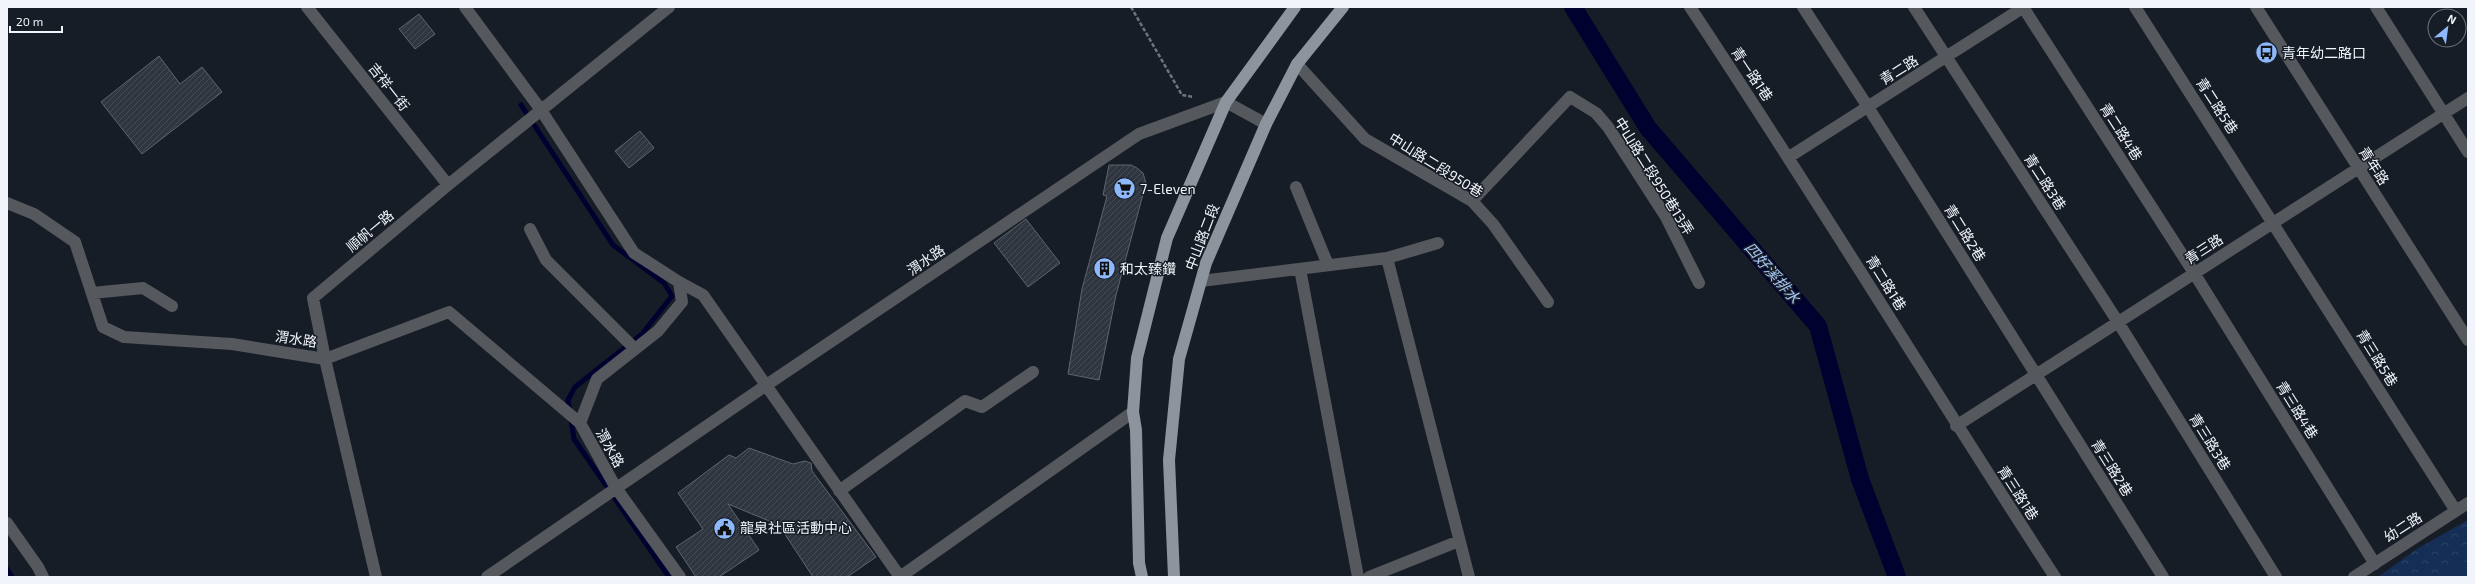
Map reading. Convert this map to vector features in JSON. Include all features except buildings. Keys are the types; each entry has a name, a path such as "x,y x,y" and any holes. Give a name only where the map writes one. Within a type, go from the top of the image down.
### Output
{"main road":[{"name":"中山路二段","path":"1142,577 1139,563 1136,430 1133,412 1138,358 1168,238 1226,102 1295,7"},
{"name":"中山路二段","path":"1174,577 1169,460 1179,359 1206,262 1266,124 1297,64 1343,7"}],"street":[{"name":"吉祥一街","path":"306,7 448,185"},
{"path":"465,7 541,110 634,253 679,282 703,295 765,386 900,577 1133,412"},
{"name":"順帆一路","path":"376,577 325,359 313,298 448,185 669,7"},
{"name":"青一路1巷","path":"1690,7 1789,157"},
{"name":"青二路2巷","path":"1803,7 1868,107 2036,375"},
{"name":"青二路3巷","path":"1914,7 2118,322"},
{"name":"青二路","path":"1789,157 1946,58 2023,7"},
{"name":"青二路4巷","path":"2023,7 2194,273"},
{"name":"青二路5巷","path":"2135,7 2273,222"},
{"name":"青年路","path":"2256,7 2468,340"},
{"path":"2376,7 2468,152"},
{"name":"中山路二段950巷","path":"1297,64 1365,139 1472,201 1493,224 1548,302"},
{"name":"中山路二段950巷13弄","path":"1472,201 1570,97 1596,113 1608,127 1666,217 1699,283"},
{"name":"青三路","path":"1956,426 2273,222 2359,170 2468,98"},
{"path":"1226,102 1266,124"},
{"name":"渭水路","path":"487,577 765,386 1139,134 1226,102"},
{"name":"青二路1巷","path":"1789,157 1956,426"},
{"path":"1296,187 1328,265"},
{"name":"渭水路","path":"7,204 34,214 75,242 103,327 124,337 232,344 325,359 449,312 580,423 616,488 680,577"},
{"name":"青三路5巷","path":"2273,222 2456,511"},
{"path":"530,229 546,260 635,349"},
{"path":"1201,281 1387,258 1438,243"},
{"path":"1387,258 1469,577"},
{"path":"1300,269 1358,577"},
{"name":"青三路4巷","path":"2194,273 2375,564"},
{"path":"580,423 597,379 658,331 682,302 679,282"},
{"path":"92,293 143,288 172,306"},
{"name":"青三路3巷","path":"2118,322 2276,577"},
{"path":"838,490 965,401 982,407 1033,372"},
{"name":"青三路2巷","path":"2036,375 2163,577"},
{"name":"青三路1巷","path":"1956,426 2055,577"},
{"name":"幼二路","path":"2354,577 2468,503"},
{"path":"7,523 38,566 43,577"},
{"path":"1369,577 1459,540"}],"path":[{"path":"1132,7 1182,95 1197,98"}],"green space":[{"path":"2468,520 2468,577 2378,577 2415,550"},
{"path":"2462,558 2468,568 2468,577 2450,577 2444,568"}],"waterway":[{"name":"四好溪排水","path":"1573,7 1648,128 1818,326 1860,479 1897,577"},
{"path":"521,105 613,245 664,283 672,296 642,334 575,387 568,400 574,439 669,577"},
{"path":"7,569 12,577"}],"place":[{"name":"青年幼二路口","path":"2267,53"},
{"name":"7-Eleven","path":"1125,189"},
{"name":"和太臻鑽","path":"1105,269"},
{"name":"龍泉社區活動中心","path":"724,528"}]}
